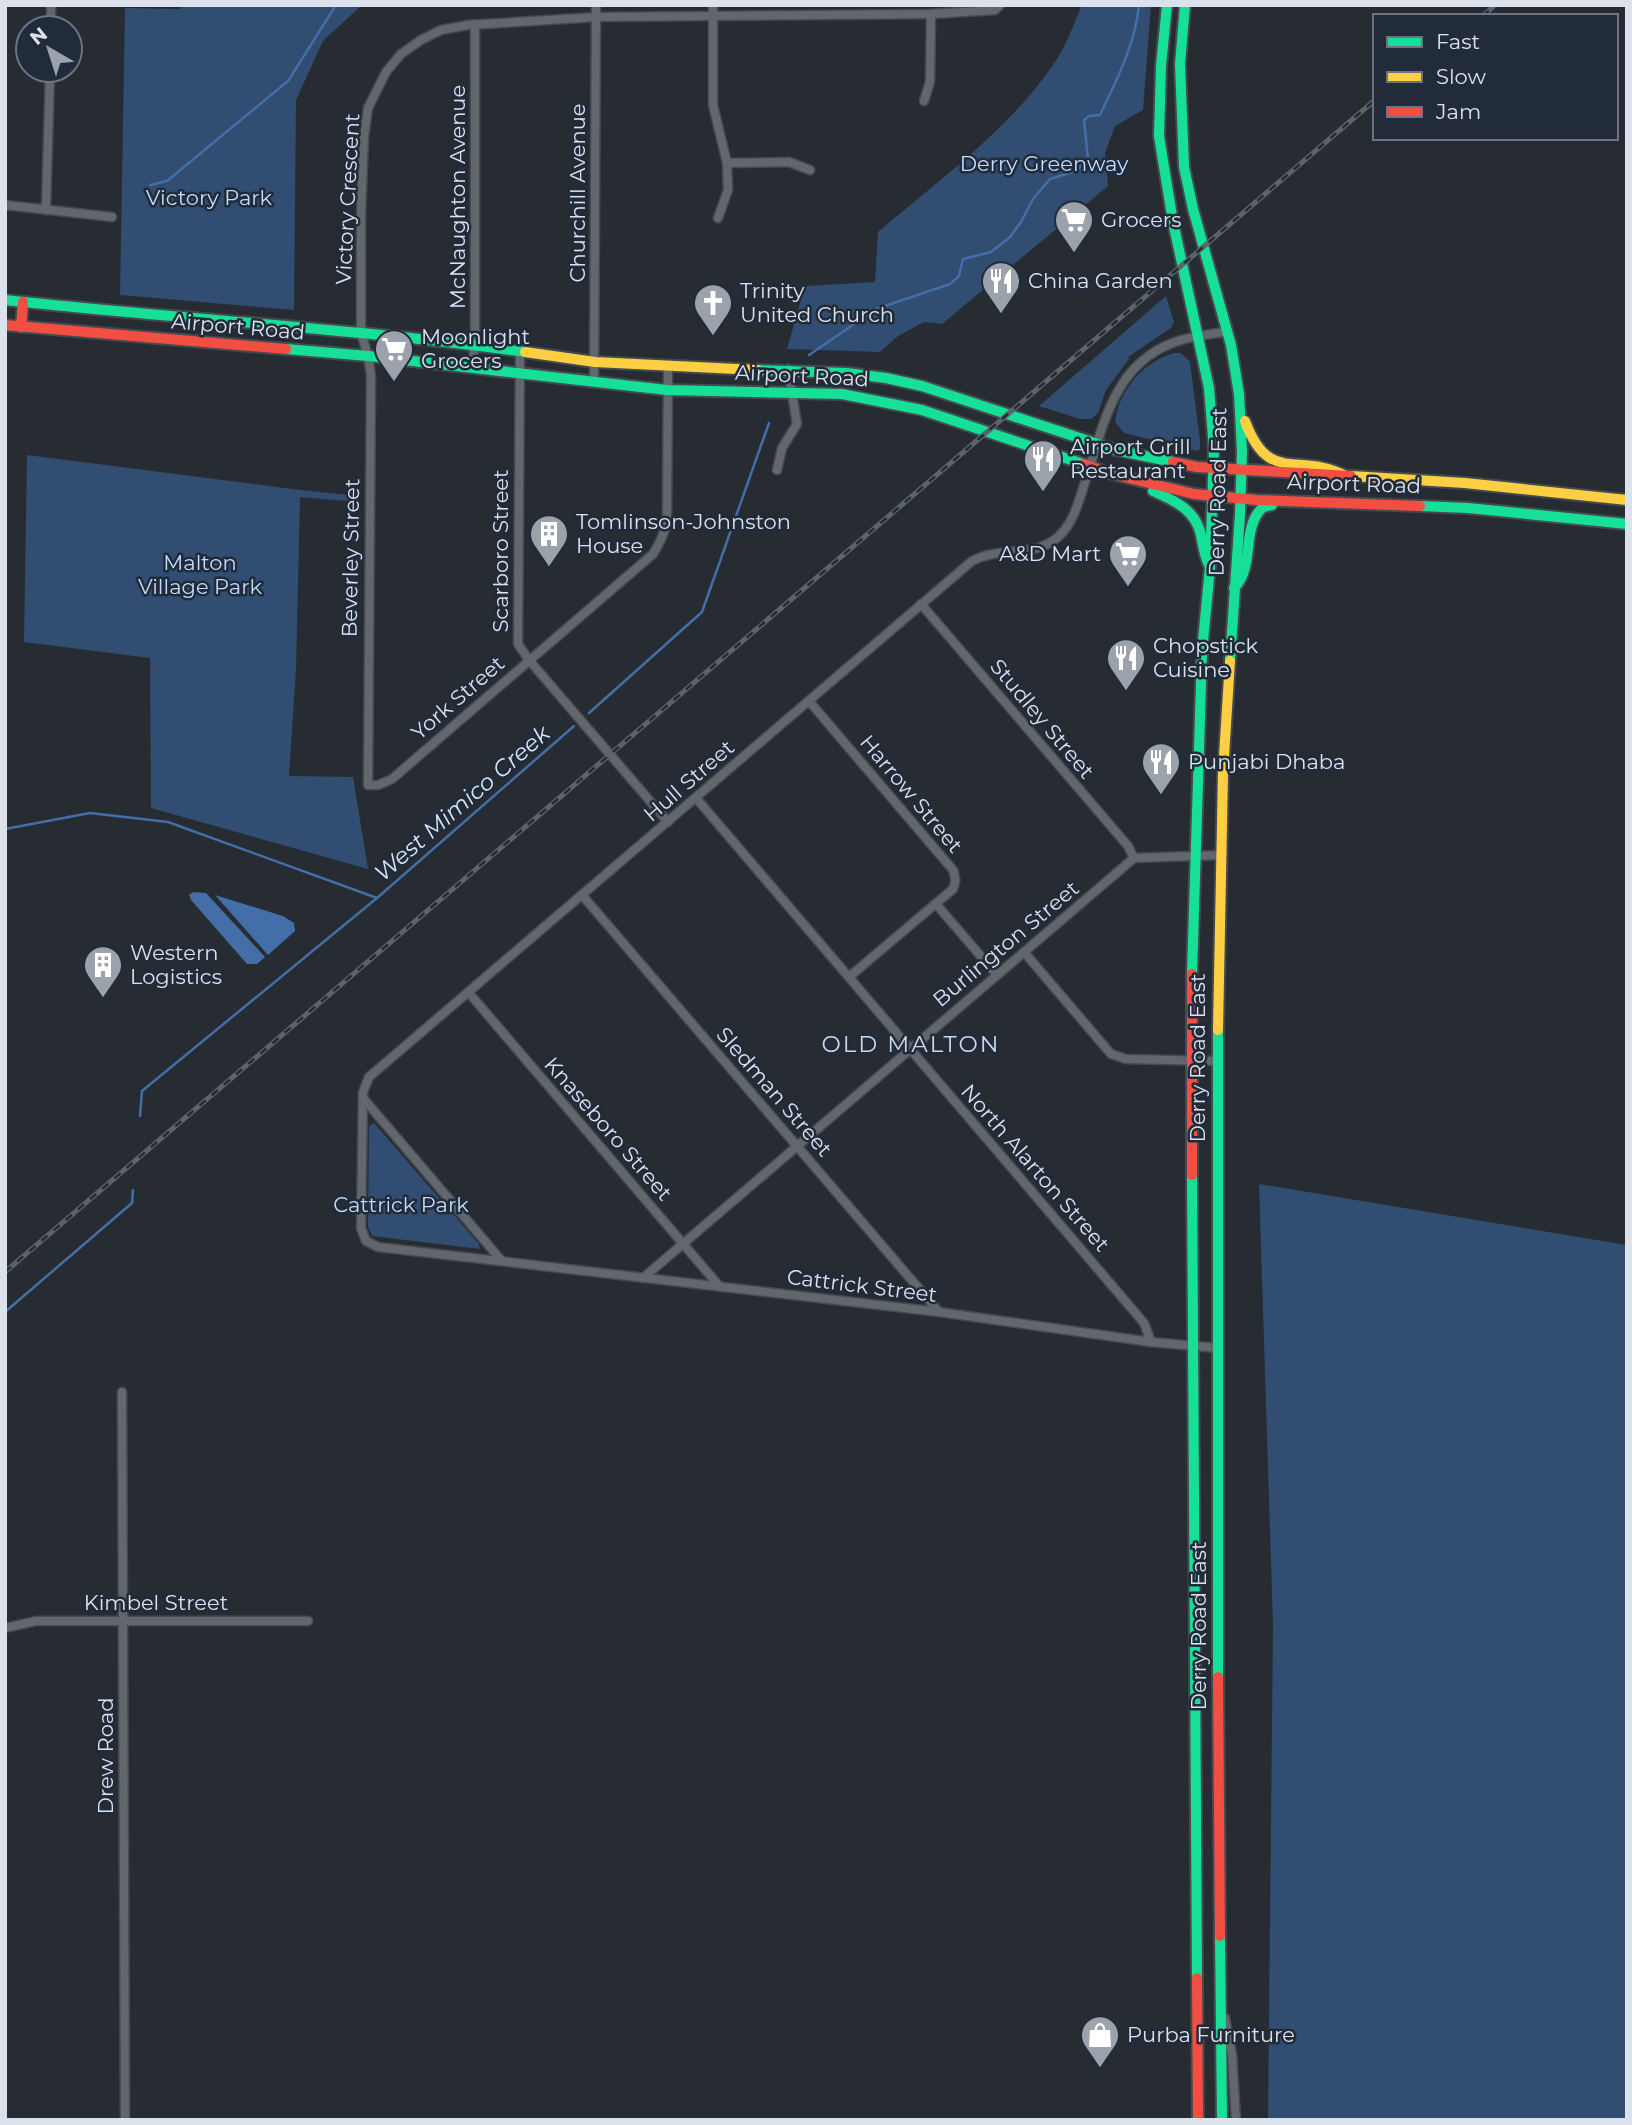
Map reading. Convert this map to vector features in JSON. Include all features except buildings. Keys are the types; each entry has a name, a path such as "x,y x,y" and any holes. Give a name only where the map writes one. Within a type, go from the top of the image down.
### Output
{"main road":[{"name":"Derry Road East","path":"1167,5 1161,66 1159,136 1172,222 1199,337 1212,409 1214,468 1210,567 1202,652 1192,1060 1198,2120"},
{"name":"Derry Road East","path":"1185,5 1180,64 1184,167 1192,209 1227,331 1239,394 1242,470 1223,772 1217,1061 1222,2120"},
{"name":"Airport Road","path":"5,300 361,333 475,345 595,362 847,373 906,382 955,396 1140,457 1214,468 1522,488 1627,500"},
{"path":"21,327 23,302"},
{"path":"135,314 139,338"},
{"name":"Airport Road","path":"5,326 368,356 667,390 842,394 912,407 1150,485 1213,496 1508,511 1627,524"},
{"path":"1239,394 1242,398 1245,425 1257,449 1266,457 1286,465 1335,467 1346,475"},
{"path":"1150,485 1153,490 1182,503 1192,515 1200,530 1203,556 1210,567"},
{"path":"1234,588 1244,577 1247,540 1262,507 1266,504 1341,507 1345,503"},
{"path":"1193,1436 1217,1437"}],"street":[{"name":"Churchill Avenue","path":"594,382 596,5"},
{"path":"713,5 713,105 727,163 728,190 718,218"},
{"name":"Victory Crescent","path":"361,333 360,214 368,107 386,72 401,54 421,40 441,30 475,24 597,17 931,14 995,9 1000,5"},
{"path":"924,101 930,82 931,14"},
{"name":"McNaughton Avenue","path":"473,369 475,24"},
{"path":"46,209 50,84"},
{"path":"727,163 789,162 810,170"},
{"path":"5,205 112,218"},
{"name":"Hull Street","path":"501,1260 378,1247 366,1241 361,1228 363,1087 369,1077 976,559 1032,550 1059,536 1074,512 1116,393 1128,374 1161,348 1227,331"},
{"name":"Beverley Street","path":"361,333 371,376 368,785"},
{"name":"Scarboro Street","path":"520,352 518,644 668,822"},
{"path":"667,390 668,367"},
{"path":"777,470 782,448 797,424 788,369"},
{"name":"York Street","path":"368,785 378,785 392,779 653,554 667,522 667,390"},
{"name":"Studley Street","path":"921,604 1128,846 1134,858"},
{"name":"Harrow Street","path":"809,701 953,870 956,883 936,904 849,977"},
{"name":"North Alarton Street","path":"696,798 1144,1323 1151,1342"},
{"path":"1134,858 1222,855"},
{"name":"Burlington Street","path":"643,1278 1134,858"},
{"name":"Sledman Street","path":"582,895 939,1312"},
{"path":"936,904 997,975"},
{"path":"1024,952 1111,1054 1126,1059 1217,1061"},
{"name":"Knaseboro Street","path":"469,993 720,1287"},
{"path":"363,1098 501,1260"},
{"name":"Cattrick Street","path":"501,1260 939,1312 1151,1342 1218,1348"},
{"name":"Drew Road","path":"122,1392 125,2120"},
{"name":"Kimbel Street","path":"5,1628 36,1621 308,1620"},
{"path":"1220,1994 1231,2054 1236,2120"}],"green space":[{"name":"Victory Park","path":"186,5 362,5 323,41 296,100 294,310 120,295 125,8 179,9"},
{"name":"Derry Greenway","path":"1082,5 1151,5 1143,110 1115,126 1105,153 1108,186 942,324 924,322 898,336 880,352 787,349 805,286 875,282 878,232 973,152 1018,108 1057,59"},
{"path":"1166,296 1174,322 1171,328 1128,357 1106,390 1098,413 1091,419 1080,419 1039,406"},
{"path":"1174,353 1181,353 1190,362 1200,440 1200,449 1197,451 1124,433 1115,422 1121,399 1134,379 1153,363"},
{"name":"Malton Village Park","path":"27,455 360,496 359,502 300,497 296,669 289,776 353,777 368,869 151,808 150,658 24,642"},
{"name":"Cattrick Park","path":"374,1123 479,1244 480,1249 372,1236 368,1227 369,1126"},
{"path":"1259,1184 1627,1245 1627,2120 1268,2120 1273,1625"}],"shaded area":[{"path":"193,892 206,893 265,957 257,964 247,964 191,900 189,895"},
{"path":"215,895 283,916 294,923 295,931 268,955"}],"waterway":[{"path":"150,185 167,181 288,81 336,5"},
{"name":"West Mimico Creek","path":"809,355 876,309 950,284 959,276 963,259 991,252 1010,237 1033,199 1050,179 1076,171 1088,159 1084,120 1089,116 1100,115 1129,48 1139,5"},
{"name":"West Mimico Creek","path":"589,713 702,612 769,423"},
{"path":"140,1116 142,1091 377,898 574,726"},
{"name":"West Mimico Creek","path":"5,829 90,813 168,822 377,898"},
{"path":"5,1312 132,1203 133,1190"}],"railway":[{"path":"1485,14 1495,5"},
{"path":"5,1272 1373,102"}],"traffic: fast":[{"path":"1167,5 1161,66 1159,136 1173,222 1209,388 1214,449 1210,567 1202,652 1192,974"},
{"path":"1185,5 1180,64 1184,167 1231,345 1239,394 1242,451 1240,514 1230,661"},
{"path":"5,300 395,336 525,352"},
{"path":"286,349 667,390 842,394 922,410 1083,464"},
{"path":"757,370 847,373 886,378 922,386 1116,450 1173,462"},
{"path":"1153,491 1189,512 1198,526 1210,567"},
{"path":"1234,588 1245,569 1256,516 1263,507 1272,505"},
{"path":"1420,506 1468,508 1627,524"},
{"path":"1218,1030 1218,1677"},
{"path":"1192,1175 1197,1978"},
{"path":"1220,1936 1222,2120"}],"traffic: slow":[{"path":"525,352 595,362 757,370"},
{"path":"1245,421 1254,441 1264,454 1275,460 1286,464 1329,469 1346,476"},
{"path":"1351,476 1465,483 1627,500"},
{"path":"1218,1030 1223,772 1230,661"}],"traffic: jam":[{"path":"21,327 23,302"},
{"path":"5,325 286,349"},
{"path":"1173,462 1197,467 1351,476"},
{"path":"1083,464 1194,494 1257,500 1420,506"},
{"path":"1192,974 1192,1175"},
{"path":"1218,1677 1220,1936"},
{"path":"1197,1978 1198,2120"}],"place":[{"name":"Grocers","path":"1074,254"},
{"name":"China Garden","path":"1001,315"},
{"name":"Trinity United Church","path":"713,337"},
{"name":"Moonlight Grocers","path":"394,383"},
{"name":"Airport Grill Restaurant","path":"1043,493"},
{"name":"Tomlinson-Johnston House","path":"549,568"},
{"name":"A&D Mart","path":"1128,588"},
{"name":"Chopstick Cuisine","path":"1126,692"},
{"name":"Punjabi Dhaba","path":"1161,796"},
{"name":"Western Logistics","path":"103,999"},
{"name":"Purba Furniture","path":"1100,2069"}],"district":[{"name":"OLD MALTON","path":"911,1044"}]}
